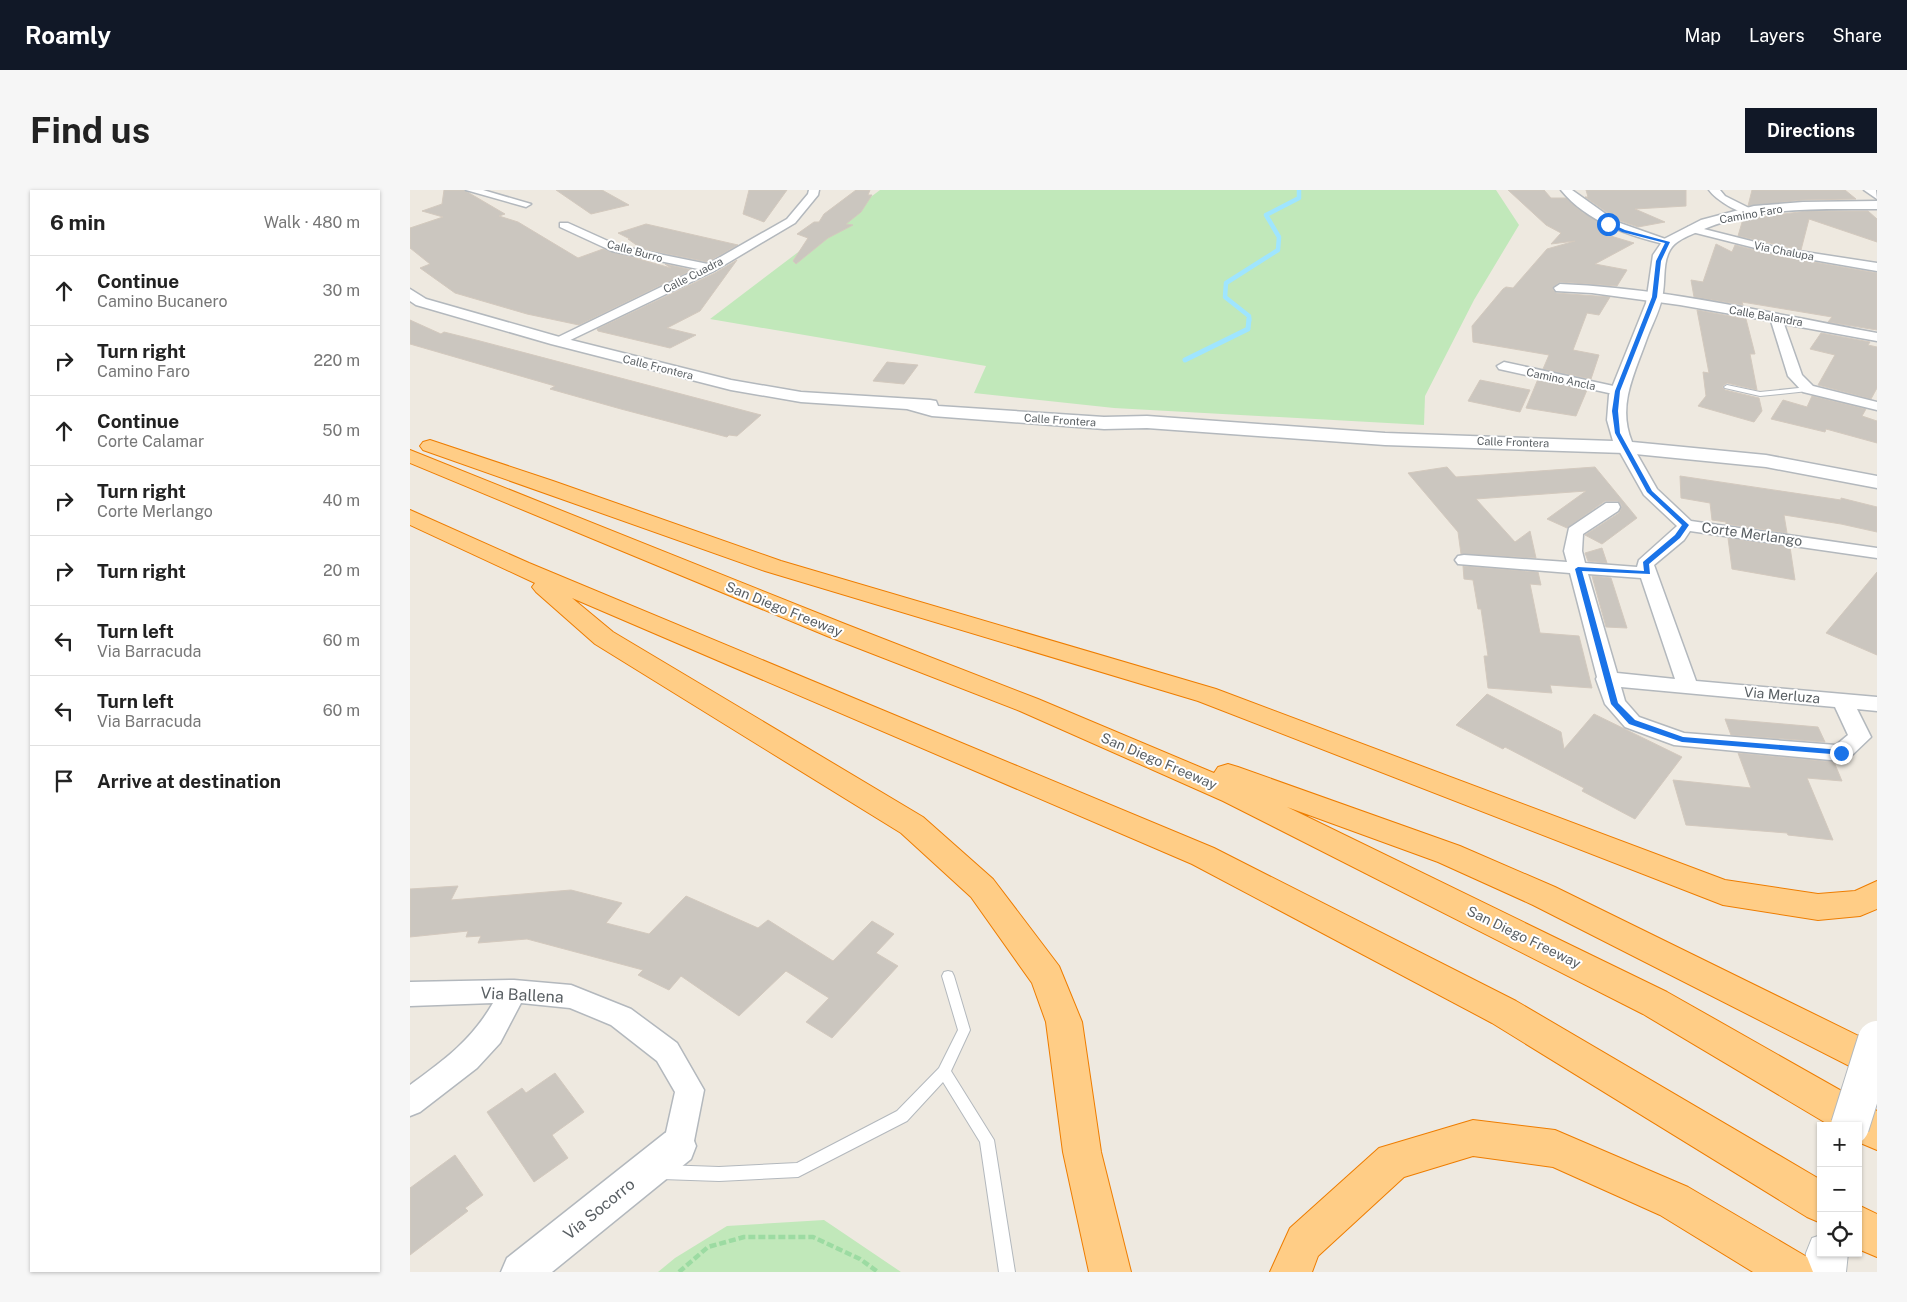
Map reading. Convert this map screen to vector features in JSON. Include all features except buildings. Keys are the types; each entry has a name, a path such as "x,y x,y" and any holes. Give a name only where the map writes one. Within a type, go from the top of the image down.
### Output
{"highway":[{"path":"410,440 546,485 773,566 1207,695 1723,892 1818,907 1860,903 1877,894"},
{"name":"San Diego Freeway","path":"410,456 836,630 1029,705 1233,793 1655,1002 1877,1132"},
{"path":"410,517 521,568 1202,856 1504,1012 1817,1201"},
{"path":"521,568 604,638 912,826 982,888 1047,976 1064,1022 1082,1152 1110,1272"},
{"path":"1029,705 1145,743 1449,854 1553,901 1787,1016 1877,1063"},
{"path":"1291,1272 1304,1242 1393,1161 1473,1138 1555,1149 1674,1201 1792,1272"},
{"path":"1862,1228 1877,1237"}],"main road":[{"path":"1851,1122 1877,1040"},
{"path":"1825,1272 1827,1257"}],"street":[{"path":"472,190 526,204"},
{"name":"Calle Cuadra","path":"557,341 710,268 790,221 813,196 814,190"},
{"path":"1566,190 1591,213 1608,224 1624,231 1668,242 1659,261 1655,297 1618,391 1615,411 1618,433 1650,492 1686,525"},
{"path":"1714,190 1721,198 1752,212"},
{"path":"1870,190 1877,196"},
{"name":"Camino Faro","path":"1668,242 1707,222 1752,212 1782,208 1877,205"},
{"name":"Calle Burro","path":"564,226 616,249 710,268"},
{"name":"Via Chalupa","path":"1692,229 1779,251 1877,267"},
{"name":"Calle Balandra","path":"1560,288 1592,289 1655,297 1877,337"},
{"name":"Calle Frontera","path":"410,294 421,302 557,341 731,385 801,397 914,406 932,411 1104,424 1147,422 1385,439 1625,447 1766,461 1877,482"},
{"path":"1776,318 1795,376 1808,389 1877,406"},
{"name":"Camino Ancla","path":"1504,366 1618,391"},
{"path":"1612,507 1575,532 1573,551 1606,679 1615,704 1632,722 1682,740 1841,753 1860,737 1842,700"},
{"name":"Corte Merlango","path":"1648,573 1645,564 1678,536 1686,525 1877,552"},
{"path":"1464,560 1648,573 1688,688 1606,679"},
{"name":"Via Merluza","path":"1688,688 1877,704"},
{"path":"410,1102 460,1064 490,1034 514,991"},
{"name":"Via Ballena","path":"410,994 514,991 571,997 621,1017 668,1052 690,1090 678,1146"},
{"name":"Via Socorro","path":"521,1272 678,1146"}],"lane":[{"path":"1727,387 1760,394 1808,389"},
{"path":"646,1171 720,1174 798,1170 902,1116 944,1072 964,1030 948,976"},
{"path":"944,1072 986,1140 1007,1272"}],"path":[{"path":"679,1272 708,1247 744,1237 813,1237 860,1259 878,1272"}],"green space":[{"path":"880,190 1496,190 1519,225 1474,300 1425,396 1424,425 1114,408 974,393 986,366 710,319"},
{"path":"824,1220 901,1272 658,1272 675,1258 727,1226"}],"waterway":[{"path":"1249,319 1249,316 1225,297 1226,283 1278,250 1279,237 1266,215 1299,198 1299,190"},
{"path":"1185,360 1248,329 1249,319"}],"route":[{"path":"1608,224 1624,231 1668,242 1659,261 1655,297 1618,391 1615,411 1618,433 1650,492 1686,525 1678,536 1645,564 1648,573 1578,569 1606,679 1615,704 1632,722 1682,740 1841,753"}]}
